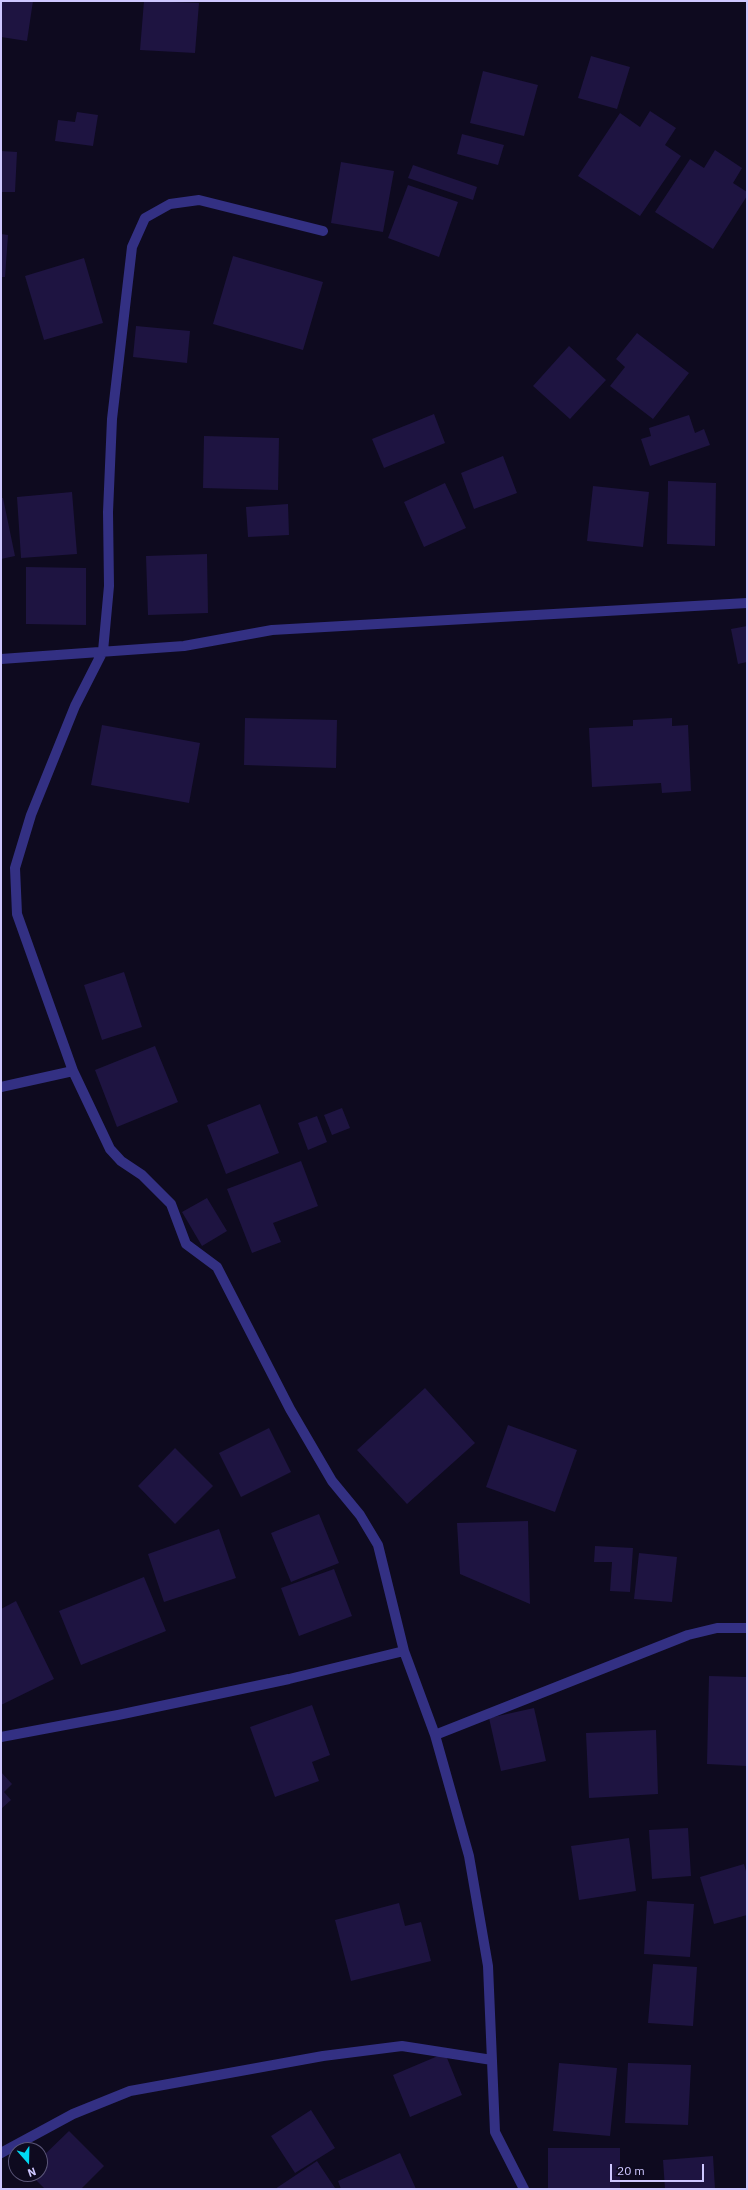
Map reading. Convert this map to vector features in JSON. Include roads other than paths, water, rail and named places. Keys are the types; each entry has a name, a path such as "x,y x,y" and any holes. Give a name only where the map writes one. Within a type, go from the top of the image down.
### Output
{"street":[{"path":"323,231 199,200 170,204 145,218 132,247 112,419 108,512 109,586 103,651 75,706 54,755 32,815 15,868 17,914 72,1071 110,1149 121,1161 142,1175 171,1204 186,1244 217,1267 290,1409 332,1481 360,1515 378,1545 404,1651 435,1735 470,1864 488,1966 495,2132 524,2189"},
{"path":"1,659 184,646 272,630 747,603"},
{"path":"1,1087 72,1071"},
{"path":"435,1735 688,1635 717,1628 747,1628"},
{"path":"1,1737 118,1715 273,1683 404,1651"},
{"path":"1,2153 73,2114 130,2091 323,2056 402,2046 492,2060"}]}
